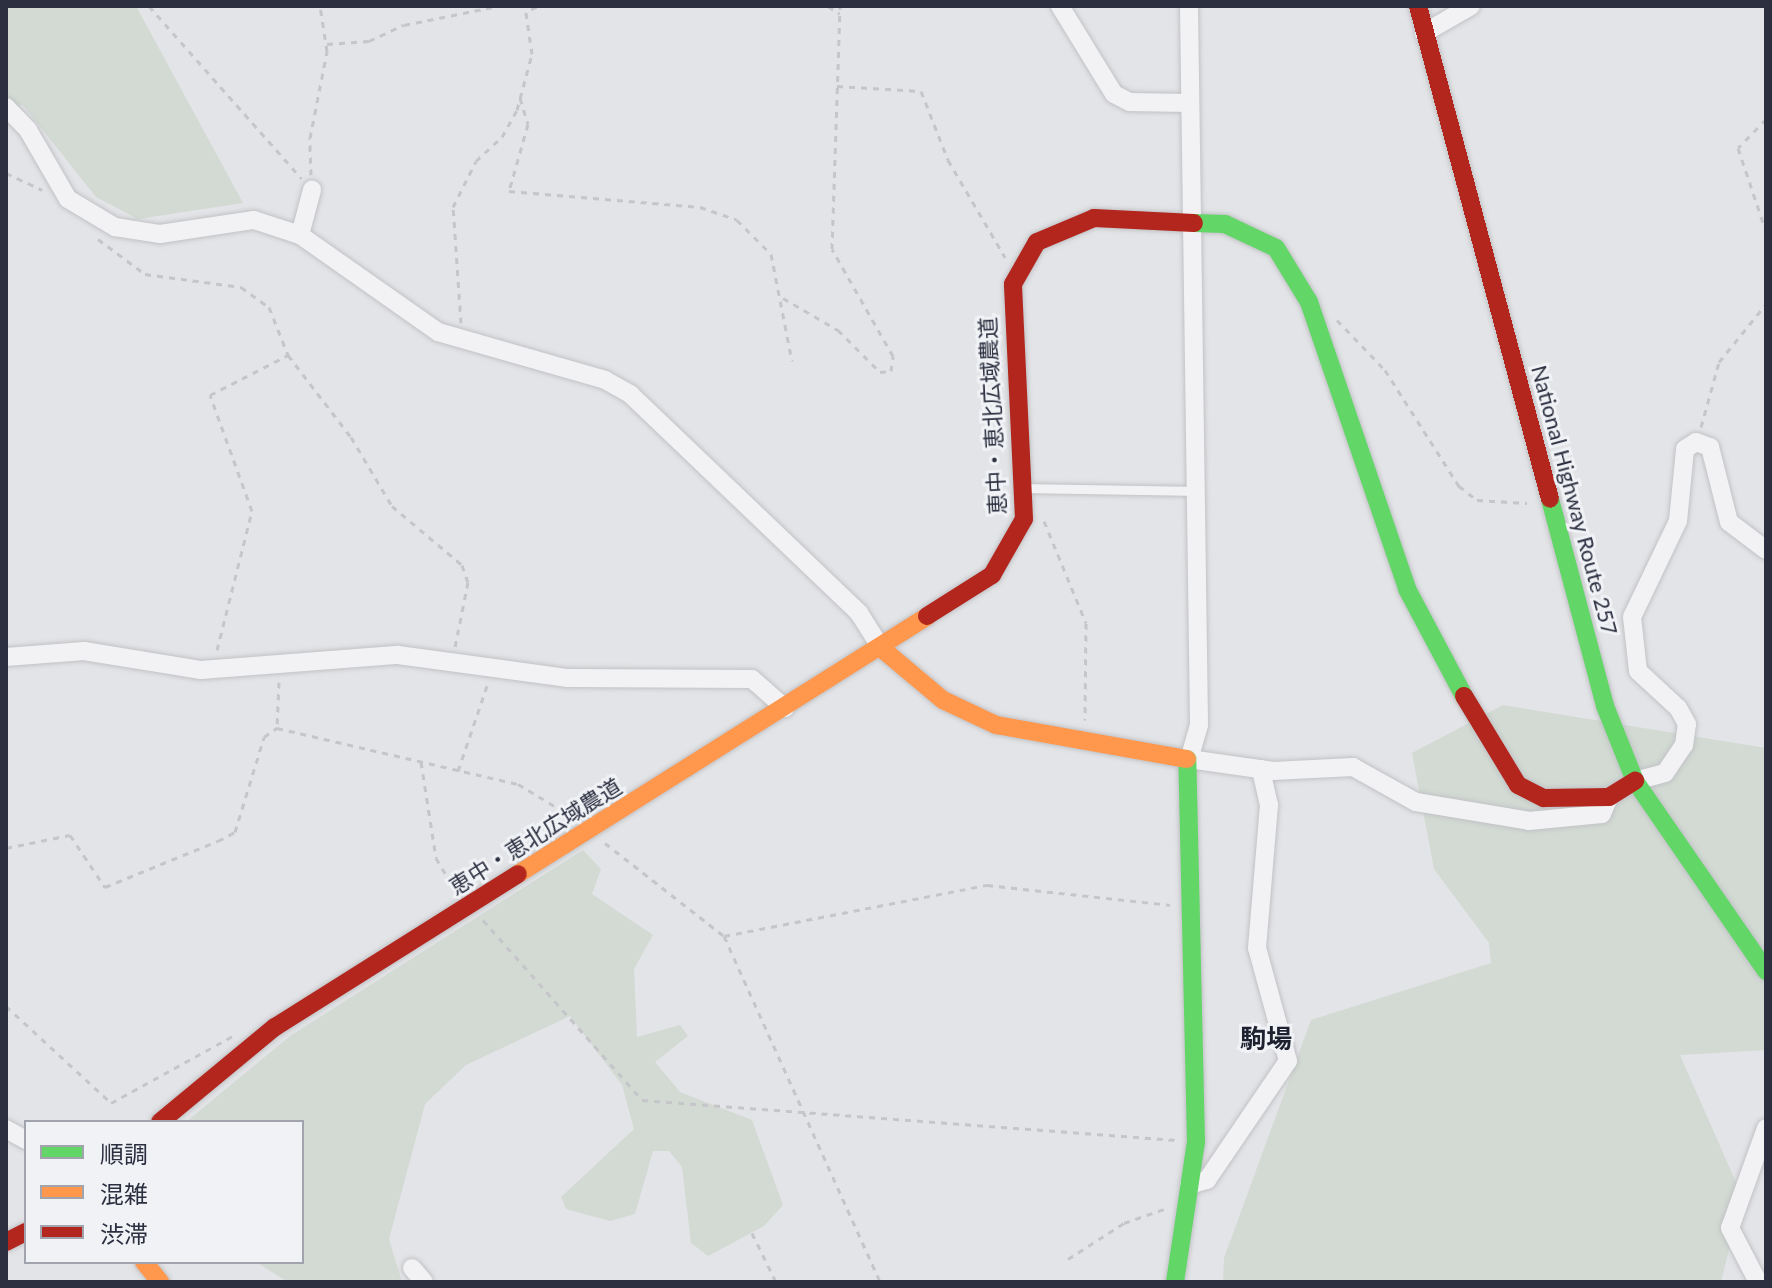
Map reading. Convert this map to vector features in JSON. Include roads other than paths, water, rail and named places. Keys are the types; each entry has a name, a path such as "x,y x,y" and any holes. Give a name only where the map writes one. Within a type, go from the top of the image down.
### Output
{"main road":[{"name":"National Highway Route 257","path":"1418,6 1605,706 1635,781 1685,863 1766,971"},
{"name":"恵中・恵北広域農道","path":"162,1120 255,1043 992,575 1013,548 1024,511 1025,488 1010,310 1019,267 1037,242 1094,218 1195,221"},
{"path":"1195,221 1258,234 1276,248 1312,313 1407,589 1496,756 1518,785 1544,798 1609,797 1635,781"},
{"path":"881,648 970,715 1189,759 1196,1142 1175,1282"},
{"path":"6,1242 24,1233"},
{"path":"146,1264 160,1282"}],"street":[{"path":"1060,6 1114,94 1130,102 1189,103"},
{"path":"1189,6 1189,103 1195,221 1199,725 1189,759 1261,769 1353,767 1416,802 1529,821 1602,814 1609,797"},
{"path":"1424,33 1471,6"},
{"path":"6,107 28,130 65,194 115,227 160,234 254,220 300,235 357,280 456,340 563,367 630,394 859,613 881,648"},
{"path":"300,235 312,190"},
{"path":"1635,781 1665,773 1684,745 1687,724 1678,708 1638,671 1632,617 1678,521 1681,460 1696,442 1710,447 1720,467 1729,522 1766,550"},
{"path":"6,657 84,651 214,670 342,655 452,662 568,678 752,679 785,708"},
{"path":"1189,1185 1207,1180 1288,1061 1257,948 1269,805 1261,769"},
{"path":"1758,1282 1730,1228 1766,1128"},
{"path":"6,1129 24,1139"}],"lane":[{"path":"1025,488 1198,491"}],"district":[{"name":"駒場","path":"1266,1039"}]}
